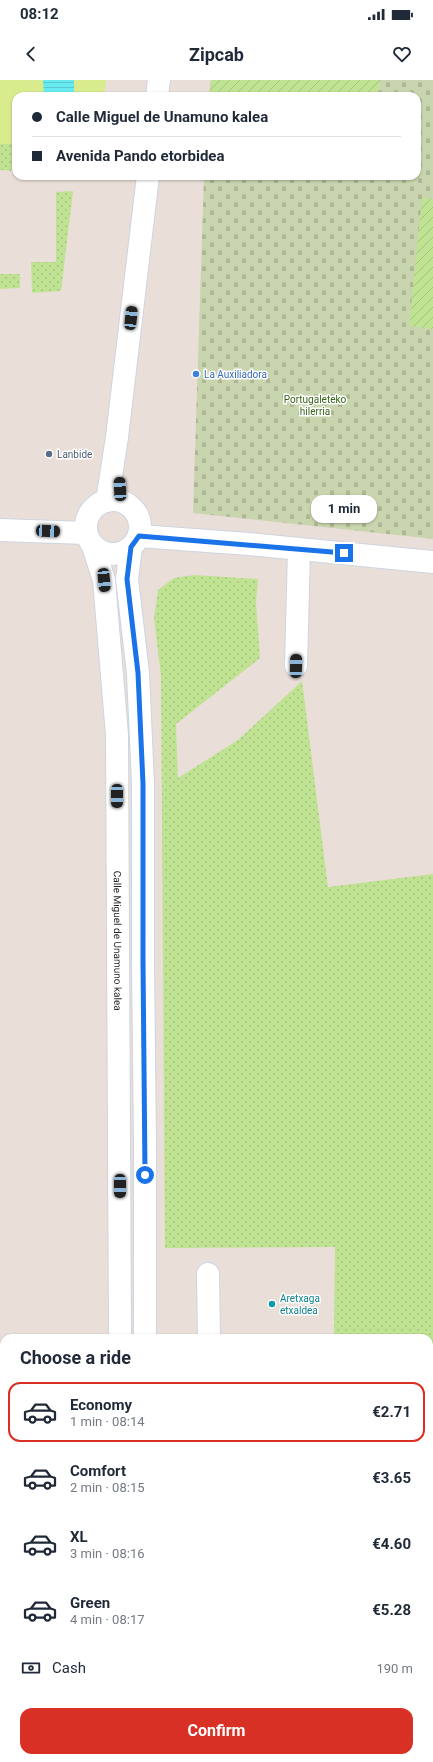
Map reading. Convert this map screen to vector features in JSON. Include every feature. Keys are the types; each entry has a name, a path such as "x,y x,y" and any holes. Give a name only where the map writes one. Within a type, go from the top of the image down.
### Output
{"street":[{"path":"158,92 159,80"},
{"path":"114,501 117,437 148,180"},
{"path":"88,532 95,507 114,501 132,509 139,521 127,579 138,673 143,784 143,961 146,1146 145,1334"},
{"path":"10,530 88,532"},
{"path":"88,532 104,553 118,554 135,541 299,549 433,562"},
{"name":"Calle Miguel de Unamuno kalea","path":"88,532 104,580 117,735 120,1334"},
{"path":"296,666 299,549"},
{"path":"208,1274 209,1334"}],"green space":[{"path":"0,80 106,80 104,92 12,92 12,144 0,144"},
{"name":"Portugaleteko hilerria","path":"211,80 433,80 433,539 193,513 204,180 421,180 421,92 210,92"},
{"path":"211,80 380,80 378,92 210,92"},
{"path":"0,144 12,144 12,171 0,170"},
{"path":"73,191 61,291 32,293 31,262 56,262 56,192"},
{"path":"422,198 433,199 433,329 409,326"},
{"path":"0,274 20,274 20,288 0,289"},
{"path":"194,575 258,579 256,603 260,658 176,724 178,778 238,740 302,681 328,887 433,874 433,1334 334,1334 335,1247 165,1248 161,676 154,618 158,590 174,578"}],"water":[{"path":"43,80 74,80 74,92 44,92"}],"place":[{"name":"La Auxiliadora","path":"196,374"},
{"name":"Lanbide","path":"49,454"},
{"name":"Aretxaga etxaldea","path":"272,1304"}],"route":[{"path":"145,1175 143,784 138,673 127,579 131,547 139,536 344,553"}]}
